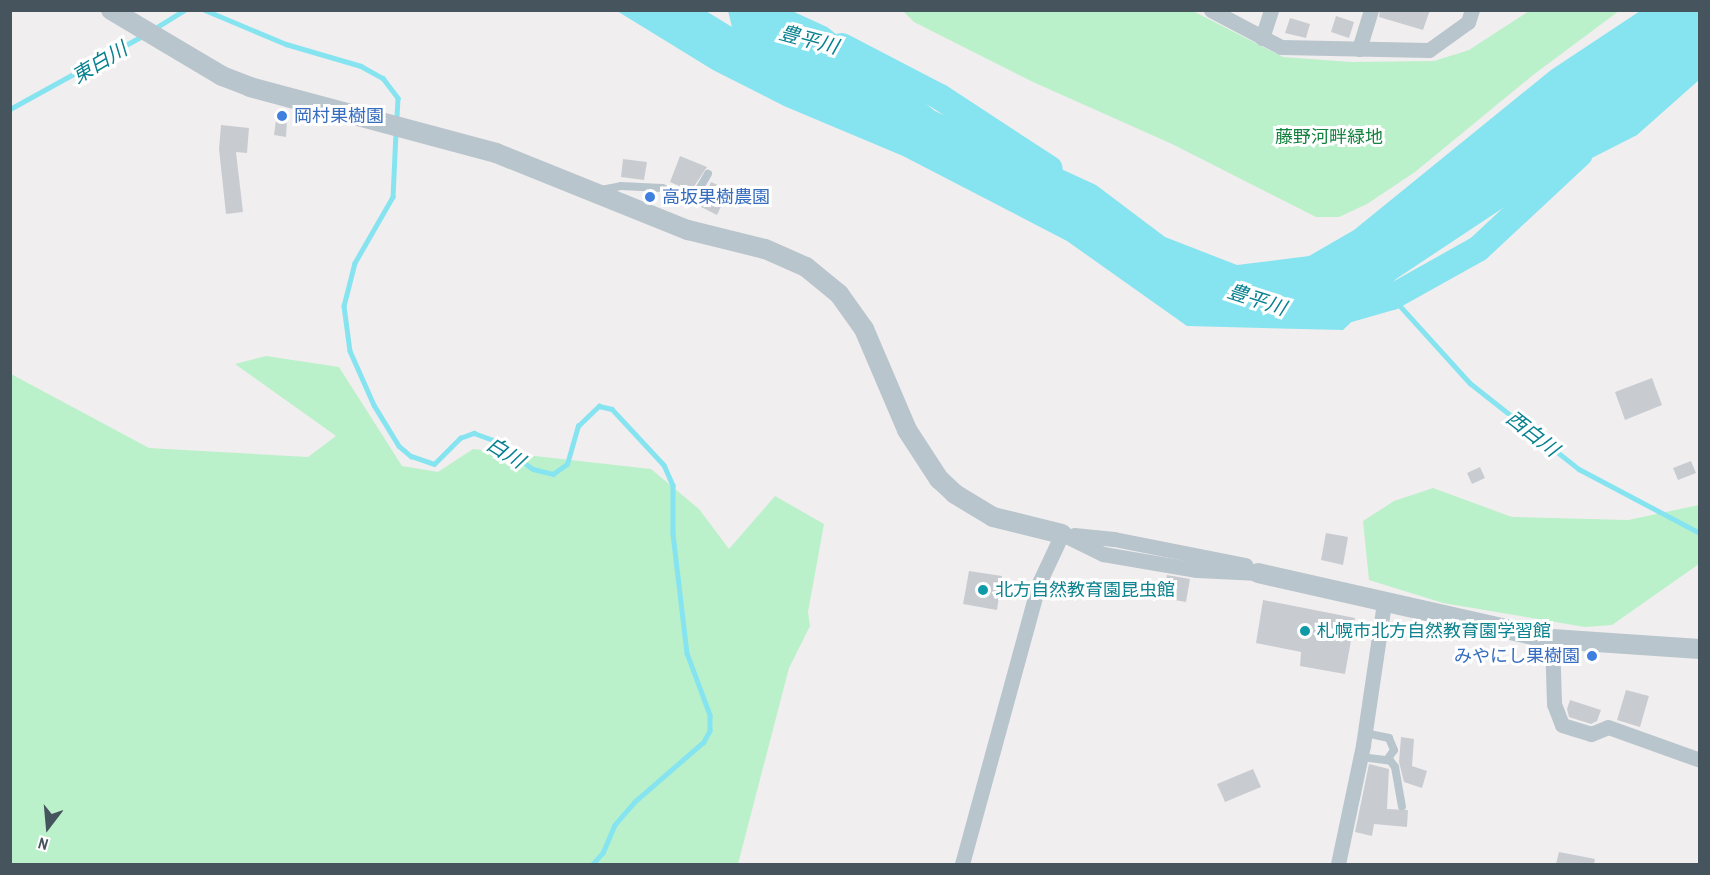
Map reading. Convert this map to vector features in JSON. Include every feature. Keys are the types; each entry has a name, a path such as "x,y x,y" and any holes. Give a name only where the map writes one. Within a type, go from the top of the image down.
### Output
{"street":[{"path":"111,10 222,76 496,153 588,192 688,230 765,249 806,267 839,294 864,329 907,430 939,479 955,494 993,517 1062,534 1103,554 1197,570 1258,573 1552,639 1700,649"},
{"path":"1211,10 1281,47 1429,50 1468,22 1472,10"},
{"path":"1262,38 1271,10"},
{"path":"1359,49 1371,10"},
{"path":"962,864 1039,583 1062,534"},
{"path":"1338,864 1361,757 1384,602"},
{"path":"1552,639 1554,704 1562,724 1591,734 1608,727 1700,760"}],"lane":[{"path":"588,192 621,186 662,188 694,198 708,174"},
{"path":"1365,733 1389,738 1394,750 1389,759"},
{"path":"1361,757 1389,759 1395,767 1402,806"}],"green space":[{"name":"藤野河畔緑地","path":"903,11 1193,11 1283,57 1351,62 1434,61 1469,50 1529,11 1619,11 1533,75 1415,172 1367,204 1339,217 1316,217 1172,144 1033,82 914,22"},
{"path":"266,356 339,367 402,466 438,472 473,449 651,469 699,509 729,549 775,496 824,524 808,612 810,626 789,668 738,864 11,864 11,374 149,448 308,457 336,436 235,364"},
{"path":"1433,488 1512,517 1628,520 1699,505 1699,564 1612,625 1585,627 1443,603 1369,580 1363,521 1394,501"}],"water":[{"path":"617,11 706,11 732,27 728,11 792,11 827,27 935,111 1096,185 1165,237 1237,265 1309,256 1354,230 1551,70 1640,11 1699,11 1699,80 1637,135 1533,188 1396,279 1343,330 1187,326 1067,241 903,156 784,106 713,70"}],"building":[{"path":"1380,10 1430,10 1423,30 1379,17"},
{"path":"1336,16 1354,22 1349,38 1331,32"},
{"path":"1290,18 1310,24 1306,38 1285,33"},
{"path":"276,120 287,121 286,137 274,135"},
{"path":"221,125 249,128 247,153 236,152 243,212 226,214 219,149"},
{"path":"680,156 707,167 691,191 670,182"},
{"path":"623,159 647,162 644,180 621,177"},
{"path":"711,182 729,190 717,215 701,207"},
{"path":"1652,378 1662,405 1625,420 1615,392"},
{"path":"1691,461 1696,473 1678,480 1673,468"},
{"path":"1480,467 1485,478 1472,484 1467,473"},
{"path":"1326,533 1348,537 1343,565 1321,560"},
{"name":"北方自然教育園昆虫館","path":"969,571 1002,576 997,610 963,604"},
{"path":"1167,575 1190,579 1186,602 1163,598"},
{"name":"札幌市北方自然教育園学習館","path":"1263,600 1355,618 1345,674 1300,666 1301,652 1256,643"},
{"path":"1626,690 1649,696 1640,727 1617,720"},
{"path":"1570,700 1601,710 1597,721 1591,724 1569,717 1567,709"},
{"path":"1401,737 1414,739 1412,766 1427,771 1422,788 1404,782 1399,762"},
{"path":"1369,764 1389,769 1387,809 1408,810 1407,827 1374,824 1372,836 1355,832"},
{"path":"1253,769 1261,787 1225,802 1217,784"},
{"path":"1559,852 1595,859 1594,864 1556,864"}],"waterway":[{"name":"東白川","path":"154,29 185,10"},
{"name":"白川","path":"205,10 286,44 361,66 383,78 398,98 397,120"},
{"name":"東白川","path":"10,109 142,36"},
{"name":"豊平川","path":"842,46 940,97 1050,169"},
{"name":"白川","path":"396,132 393,197 355,263 344,306 350,351 374,405 399,446 411,456 434,464 460,438 474,433 493,440 533,469 553,474 567,464 578,426 599,406 612,409 664,465 673,485 673,534 687,653 710,715 710,731 704,742 635,802 615,825 603,853 593,864"},
{"name":"豊平川","path":"1336,313 1392,297 1478,249 1580,154"},
{"name":"西白川","path":"1392,297 1470,383 1579,469 1700,533"}],"place":[{"name":"岡村果樹園","path":"282,116"},
{"name":"高坂果樹農園","path":"650,197"},
{"name":"北方自然教育園昆虫館","path":"983,590"},
{"name":"札幌市北方自然教育園学習館","path":"1305,631"},
{"name":"みやにし果樹園","path":"1592,656"}]}
